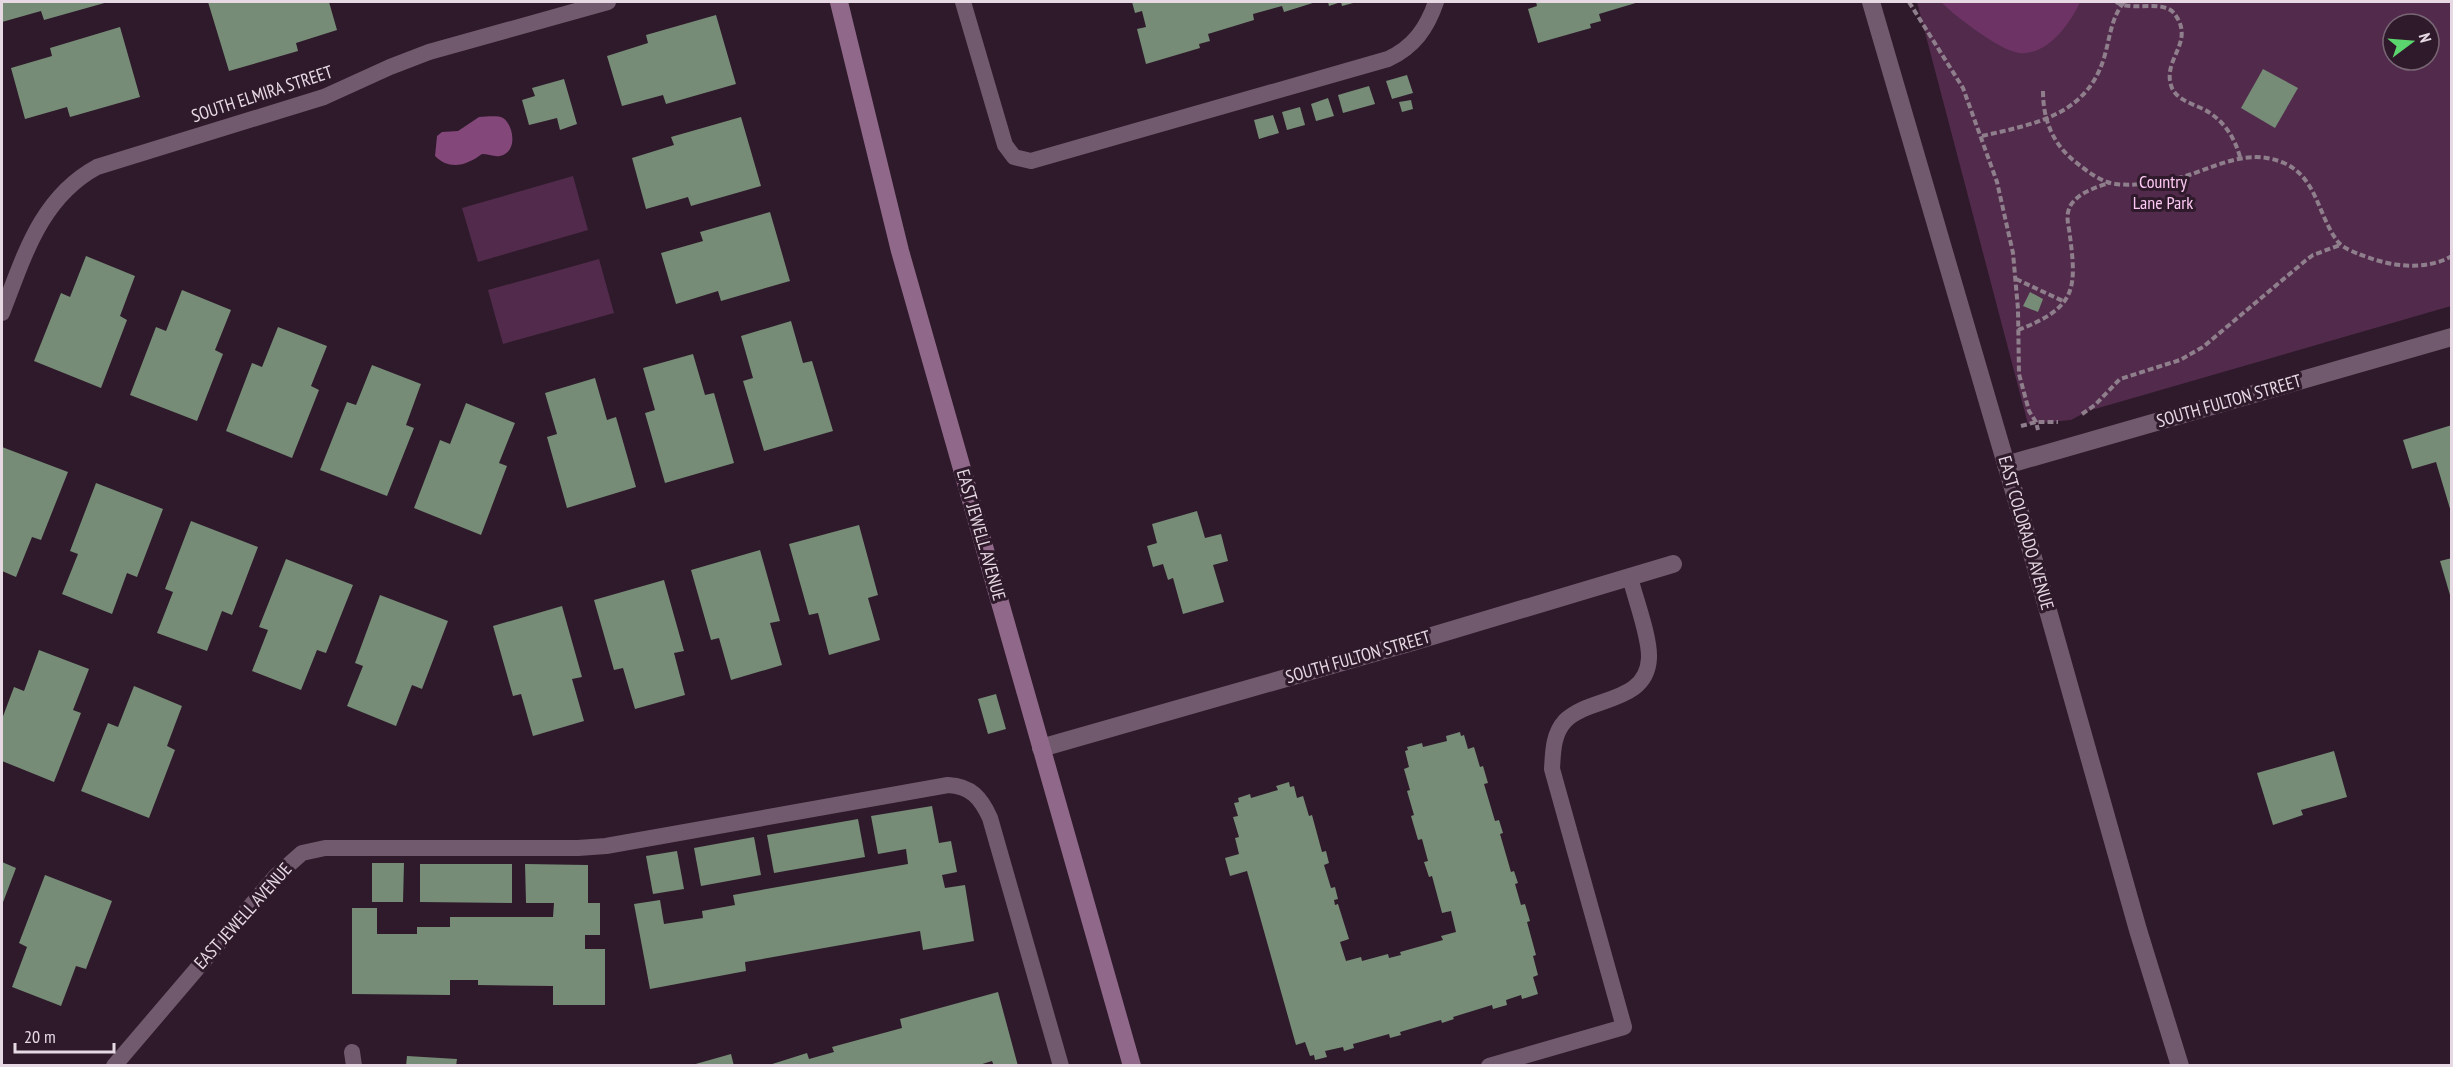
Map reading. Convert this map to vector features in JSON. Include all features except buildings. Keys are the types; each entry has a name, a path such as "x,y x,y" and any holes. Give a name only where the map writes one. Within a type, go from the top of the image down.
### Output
{"street":[{"name":"EAST JEWELL AVENUE","path":"840,2 900,251 1132,1065"},
{"name":"EAST COLORADO AVENUE","path":"1871,2 2138,930 2180,1065"},
{"name":"SOUTH FULTON STREET","path":"2006,465 2451,337"},
{"name":"SOUTH FULTON STREET","path":"1041,748 1673,564"}],"lane":[{"name":"SOUTH ELMIRA STREET","path":"2,313 30,242 44,215 68,187 96,166 324,97 429,52 608,2"},
{"path":"963,2 1005,145 1014,157 1031,161 1388,59 1408,48 1421,33 1436,2"},
{"path":"1489,1065 1624,1027 1552,769 1552,751 1556,735 1565,721 1579,712 1624,694 1637,685 1646,671 1649,658 1647,643 1630,577"},
{"name":"EAST JEWELL AVENUE","path":"114,1065 276,876 302,853 343,847 593,847 936,786 955,786 975,793 981,799 992,824 1061,1065"}],"path":[{"path":"1909,2 1962,88 1982,136 2004,206 2016,279 2019,374 2029,411 2036,422 2065,421"},
{"path":"2116,2 2134,6 2156,3 2164,5 2178,19 2183,34 2169,71 2171,87 2175,93 2210,112 2224,126 2236,143 2240,158"},
{"path":"1982,136 2046,120 2076,102 2095,80 2114,18 2123,3"},
{"path":"2043,92 2046,120 2057,144 2088,171 2109,183"},
{"path":"2018,330 2046,318 2065,302 2074,275 2068,220 2070,207 2083,194 2109,183 2157,182 2240,158 2257,157 2275,160 2300,173 2312,189 2340,245 2365,257 2396,264 2434,264 2451,256"},
{"path":"2080,416 2095,405 2120,379 2180,360 2203,347 2313,255 2340,245"},
{"path":"2016,279 2065,302"}],"green space":[{"name":"Country Lane Park","path":"1917,2 2451,2 2451,306 2088,411 2071,420 2028,424"},
{"path":"573,176 588,230 478,262 462,208"},
{"path":"599,259 614,313 503,344 488,290"}],"shaded area":[{"path":"1941,2 2080,2 2064,29 2048,44 2029,53 2019,53 2010,51 1989,39"},
{"path":"479,117 498,117 507,121 512,144 506,153 500,156 482,154 458,165 447,164 435,156 437,136 442,132 458,131"}]}
